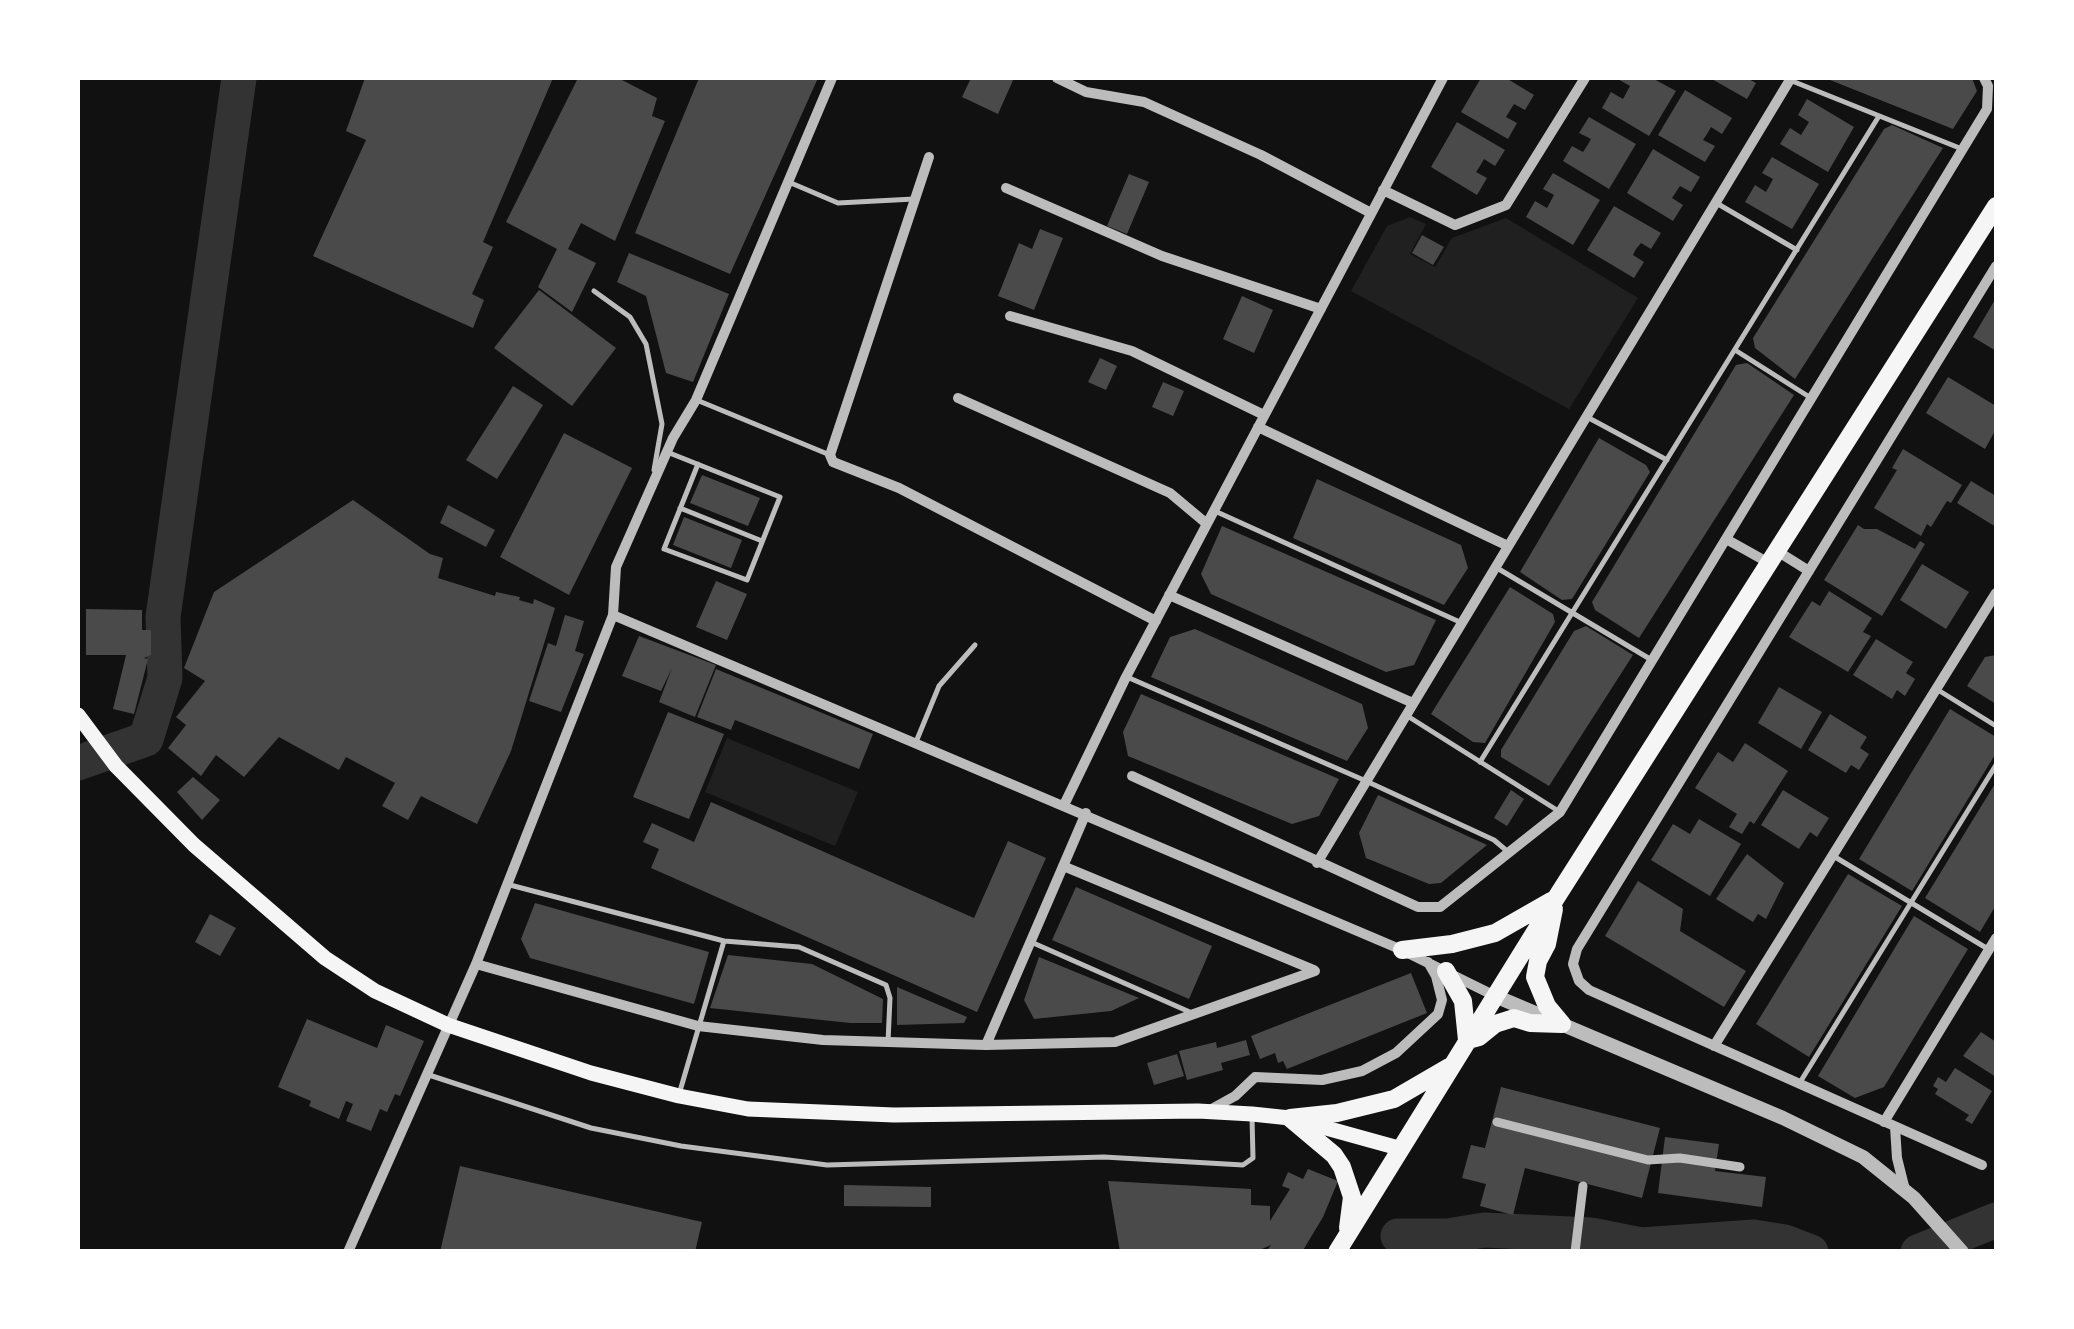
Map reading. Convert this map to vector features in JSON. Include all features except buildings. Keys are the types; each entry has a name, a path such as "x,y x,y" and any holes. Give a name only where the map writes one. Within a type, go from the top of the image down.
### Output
{"main road":[{"path":"1337,1252 1556,898 1996,206"},
{"path":"78,715 116,766 194,845 326,958 375,991 448,1025 591,1072 679,1096 748,1109 894,1115 1252,1114 1290,1118 1402,1149"},
{"path":"1402,950 1452,944 1495,933 1556,898"},
{"path":"1556,898 1548,944 1535,977 1547,1006 1562,1024"},
{"path":"1446,971 1464,1001 1463,1021 1468,1040"},
{"path":"1468,1040 1514,1018 1562,1024"},
{"path":"1290,1118 1338,1113 1394,1099 1452,1065"},
{"path":"1290,1118 1334,1155 1342,1167 1352,1197 1348,1232"}],"street":[{"path":"348,1252 476,964 614,615 616,567 667,452 696,400 832,78"},
{"path":"1057,78 1086,92 1144,102 1261,155 1371,213"},
{"path":"1064,804 1126,677 1444,78"},
{"path":"1383,190 1455,225 1506,205 1586,78"},
{"path":"1317,863 1790,78"},
{"path":"1132,776 1418,907 1440,907 1560,812 1986,109 1988,86 1984,78"},
{"path":"929,156 830,456 832,462 899,488 1156,622"},
{"path":"1006,188 1162,256 1320,309"},
{"path":"1982,1165 1589,990 1574,973 1577,949 1996,266"},
{"path":"1010,316 1132,351 1264,415"},
{"path":"958,398 1170,493 1207,524"},
{"path":"1258,427 1508,546"},
{"path":"1726,539 1809,571"},
{"path":"1714,1046 1996,593"},
{"path":"1170,595 1413,703"},
{"path":"1985,612 1996,618"},
{"path":"614,615 1086,813 1821,1136 1863,1157 1910,1194 1960,1250"},
{"path":"986,1045 1086,813"},
{"path":"476,964 698,1026 824,1040 986,1045 1115,1042 1315,971 1063,866"},
{"path":"1884,1122 1996,938"},
{"path":"1208,1112 1235,1096 1255,1077 1322,1080 1362,1071 1396,1053 1438,1014 1442,1000 1428,962"},
{"path":"1497,1122 1648,1160 1680,1158 1740,1167"},
{"path":"1896,1127 1897,1158 1910,1194"},
{"path":"1575,1252 1582,1186"}],"lane":[{"path":"1790,78 1962,149"},
{"path":"1480,762 1879,116"},
{"path":"788,182 838,203 914,199"},
{"path":"1716,202 1796,250"},
{"path":"594,291 630,317 646,344 662,424 651,488"},
{"path":"1735,350 1811,398"},
{"path":"696,400 830,456"},
{"path":"1587,417 1667,460"},
{"path":"667,452 698,464 780,496 747,580 664,549 698,464"},
{"path":"680,508 762,541"},
{"path":"1214,511 1462,623"},
{"path":"1496,567 1653,661"},
{"path":"916,742 940,686 974,645"},
{"path":"1126,677 1366,781 1494,840 1510,852"},
{"path":"1936,688 1996,726"},
{"path":"1406,715 1560,812"},
{"path":"1799,1084 1996,764"},
{"path":"1832,856 1989,950"},
{"path":"507,884 724,940 798,947 886,986 890,998 888,1044"},
{"path":"679,1096 724,940"},
{"path":"1031,942 1192,1013"},
{"path":"426,1074 591,1128 700,1149 827,1164 1104,1157 1243,1165 1253,1158 1252,1114"}],"shaded area":[{"path":"1410,217 1426,224 1410,254 1435,267 1452,238 1506,218 1638,298 1569,409 1351,291 1387,226"},
{"path":"727,738 858,792 835,846 705,792"}],"waterway":[{"path":"78,763 146,739 165,678 163,617 239,78"},
{"path":"1918,1252 1996,1220"},
{"path":"1398,1236 1448,1236 1484,1230 1591,1235 1641,1245 1754,1237 1785,1242 1811,1252"}]}
